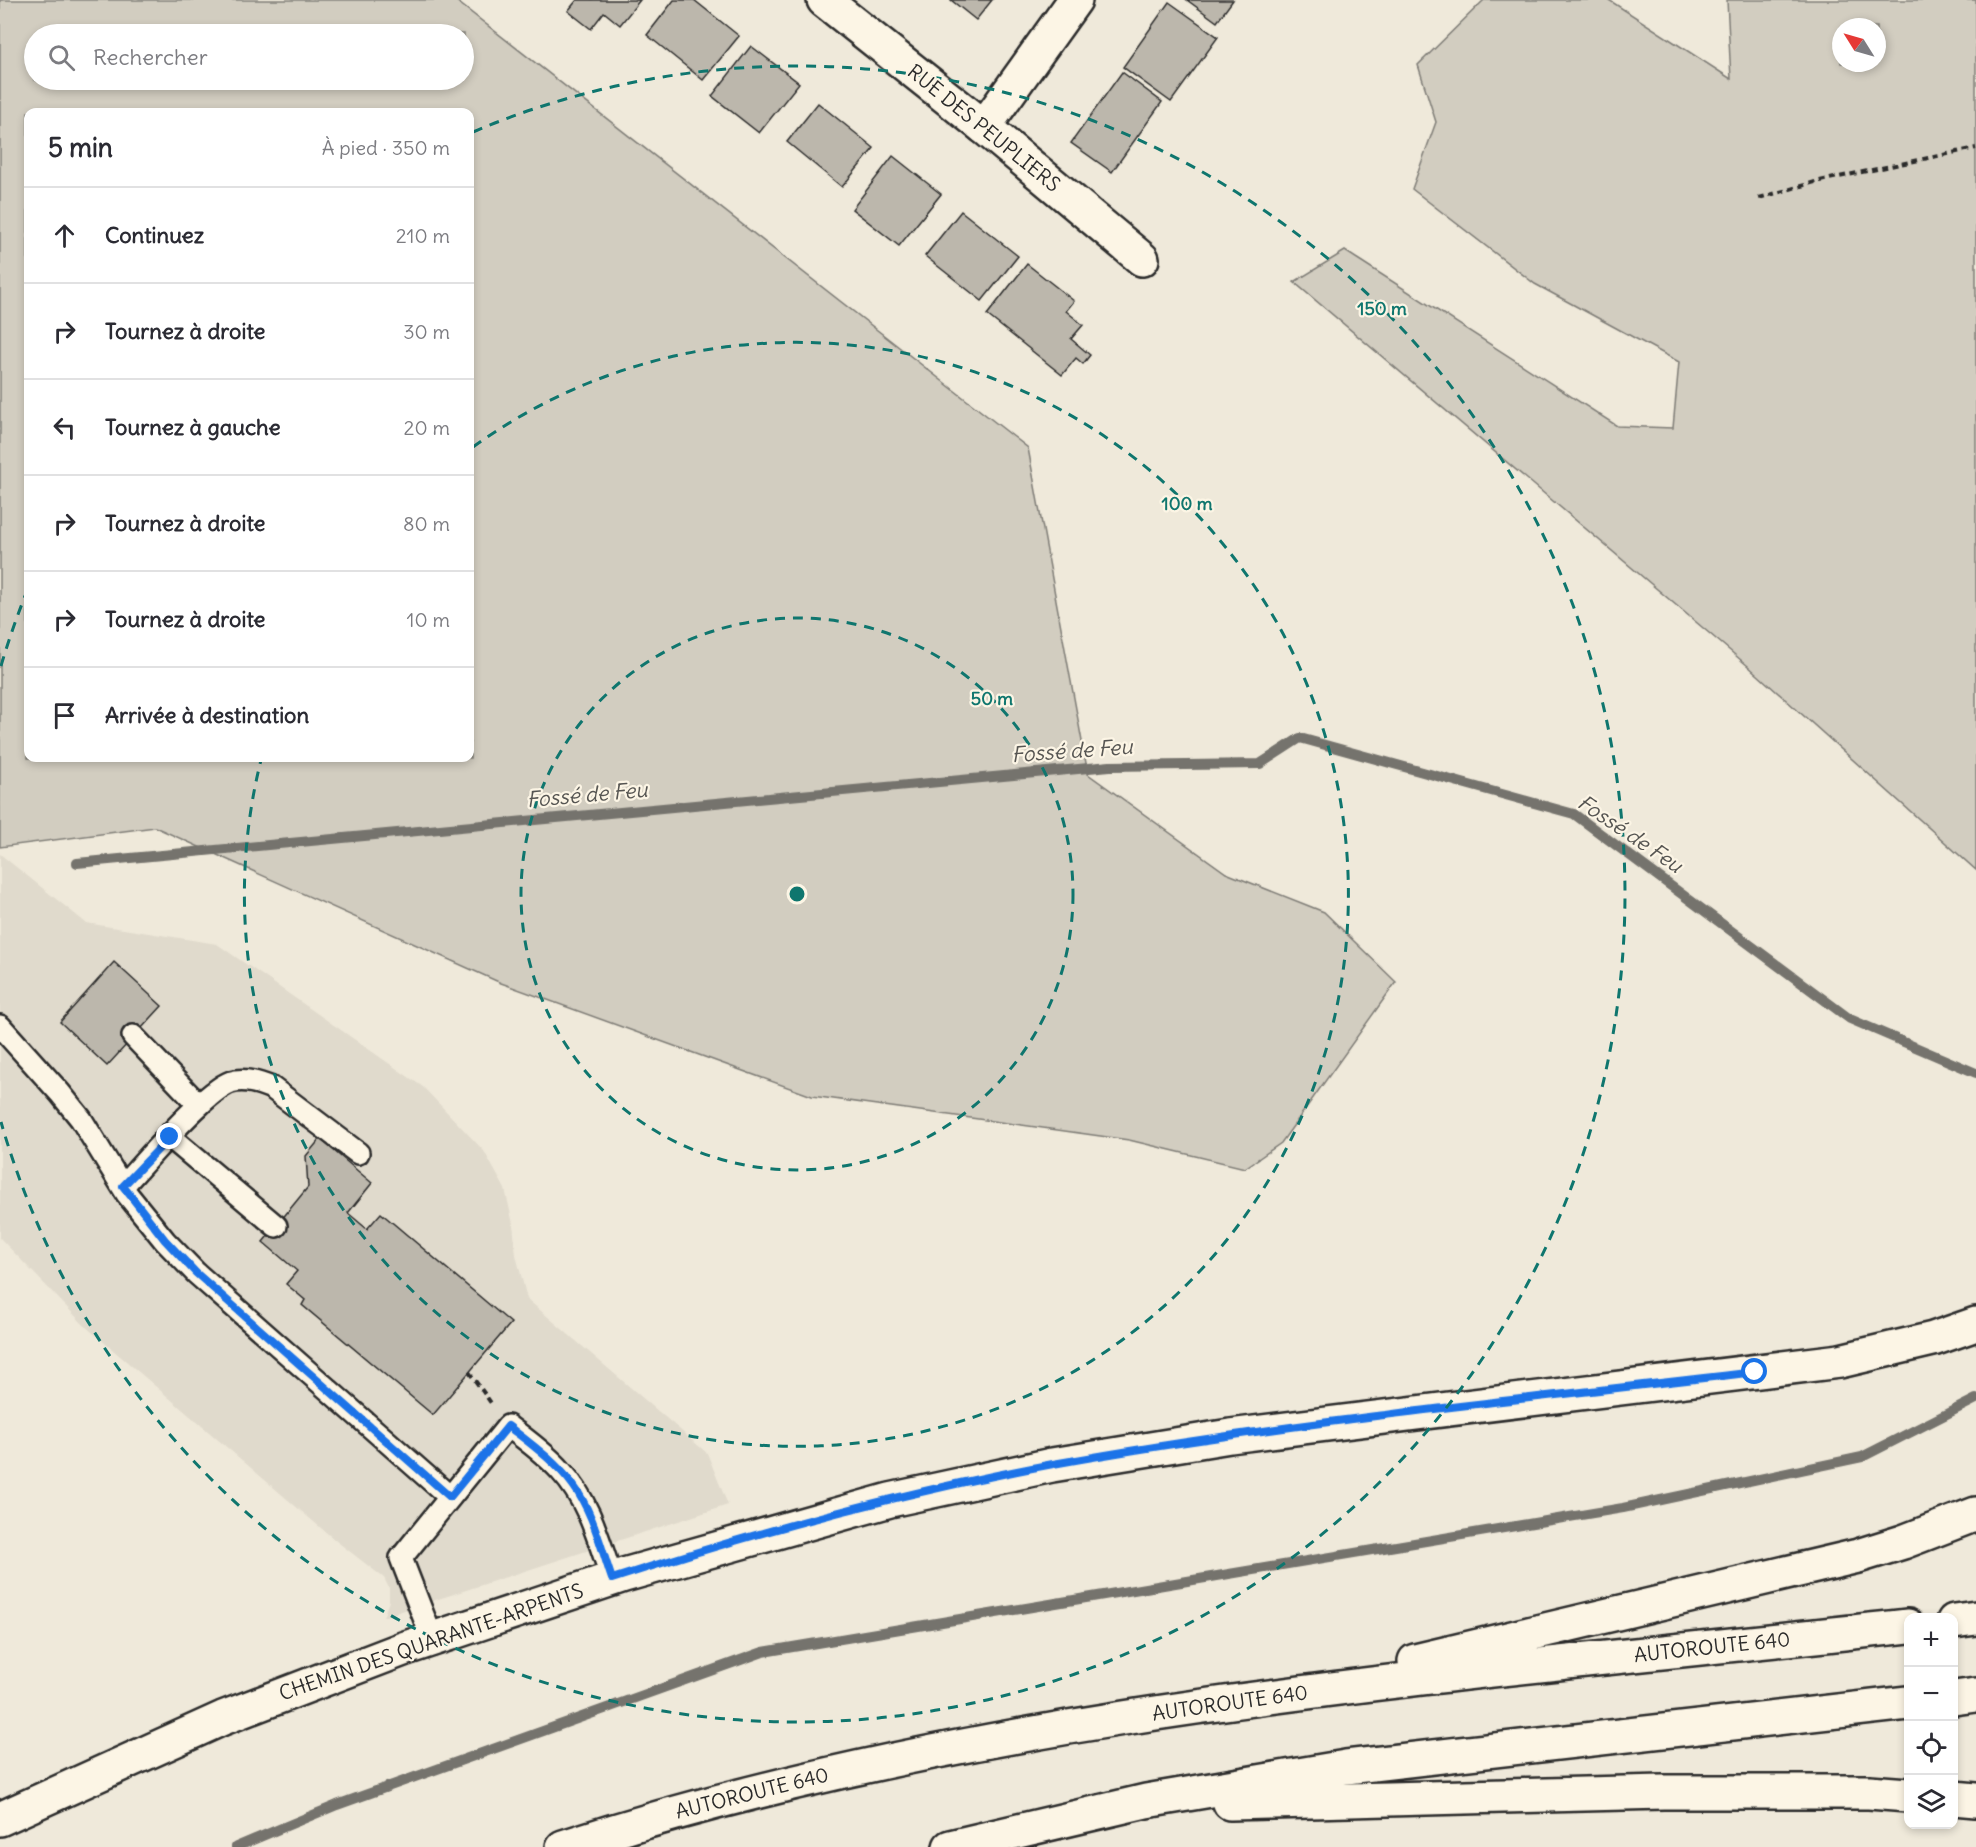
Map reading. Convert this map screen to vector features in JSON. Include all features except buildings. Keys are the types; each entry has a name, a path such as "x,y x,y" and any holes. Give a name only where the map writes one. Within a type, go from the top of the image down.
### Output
{"main road":[{"name":"RUE DES PEUPLIERS","path":"824,0 984,127 1142,259"},
{"path":"984,127 1076,0"},
{"name":"CHEMIN DES QUARANTE-ARPENTS","path":"0,1819 223,1718 432,1638 612,1579 824,1517 1052,1465 1230,1436 1840,1360 1923,1341 1976,1324"},
{"path":"1250,1701 1858,1556 1903,1542 1976,1514"},
{"path":"1958,1620 1976,1618"},
{"name":"AUTOROUTE 640","path":"562,1847 748,1793 902,1757 1043,1729 1504,1669 1904,1626"},
{"path":"1958,1697 1976,1695"},
{"path":"950,1847 1114,1808 1270,1778 1431,1755 1904,1703"},
{"path":"1114,1808 1598,1793 1869,1792 1904,1795"},
{"path":"1958,1798 1976,1800"}],"lane":[{"path":"0,1026 81,1119 123,1186 165,1240 196,1273 450,1497"},
{"path":"133,1036 199,1105"},
{"path":"123,1186 199,1105 230,1083 256,1082 272,1088 358,1153"},
{"path":"170,1137 276,1226"},
{"path":"432,1638 401,1558 508,1426 548,1458 574,1487 589,1513 612,1579"}],"path":[{"path":"1759,198 1815,182 1976,148"},
{"path":"469,1372 508,1426"}],"shaded area":[{"path":"0,0 455,0 1028,448 1088,774 1226,873 1324,912 1396,982 1281,1143 1245,1168 1129,1140 812,1096 501,983 155,827 0,847"},
{"path":"1484,0 1609,0 1731,79 1727,0 1976,0 1976,870 1748,666 1294,282 1345,251 1617,426 1673,428 1679,362 1535,284 1412,189 1436,122 1418,65"},
{"path":"0,854 86,923 217,944 423,1087 484,1151 505,1189 513,1224 516,1255 527,1299 707,1453 728,1505 383,1617 389,1601 389,1588 384,1578 335,1540 85,1326 0,1238"}],"waterway":[{"name":"Fossé de Feu","path":"77,863 1110,766 1260,764 1300,738 1574,814 1850,1019 1976,1073"},
{"path":"236,1847 337,1805 763,1652 1623,1508 1862,1457 1976,1399"}],"route":[{"path":"170,1137 123,1186 165,1240 196,1273 450,1497 508,1426 561,1470 574,1487 589,1513 612,1579 824,1517 890,1500 1052,1465 1230,1436 1755,1372"}]}
